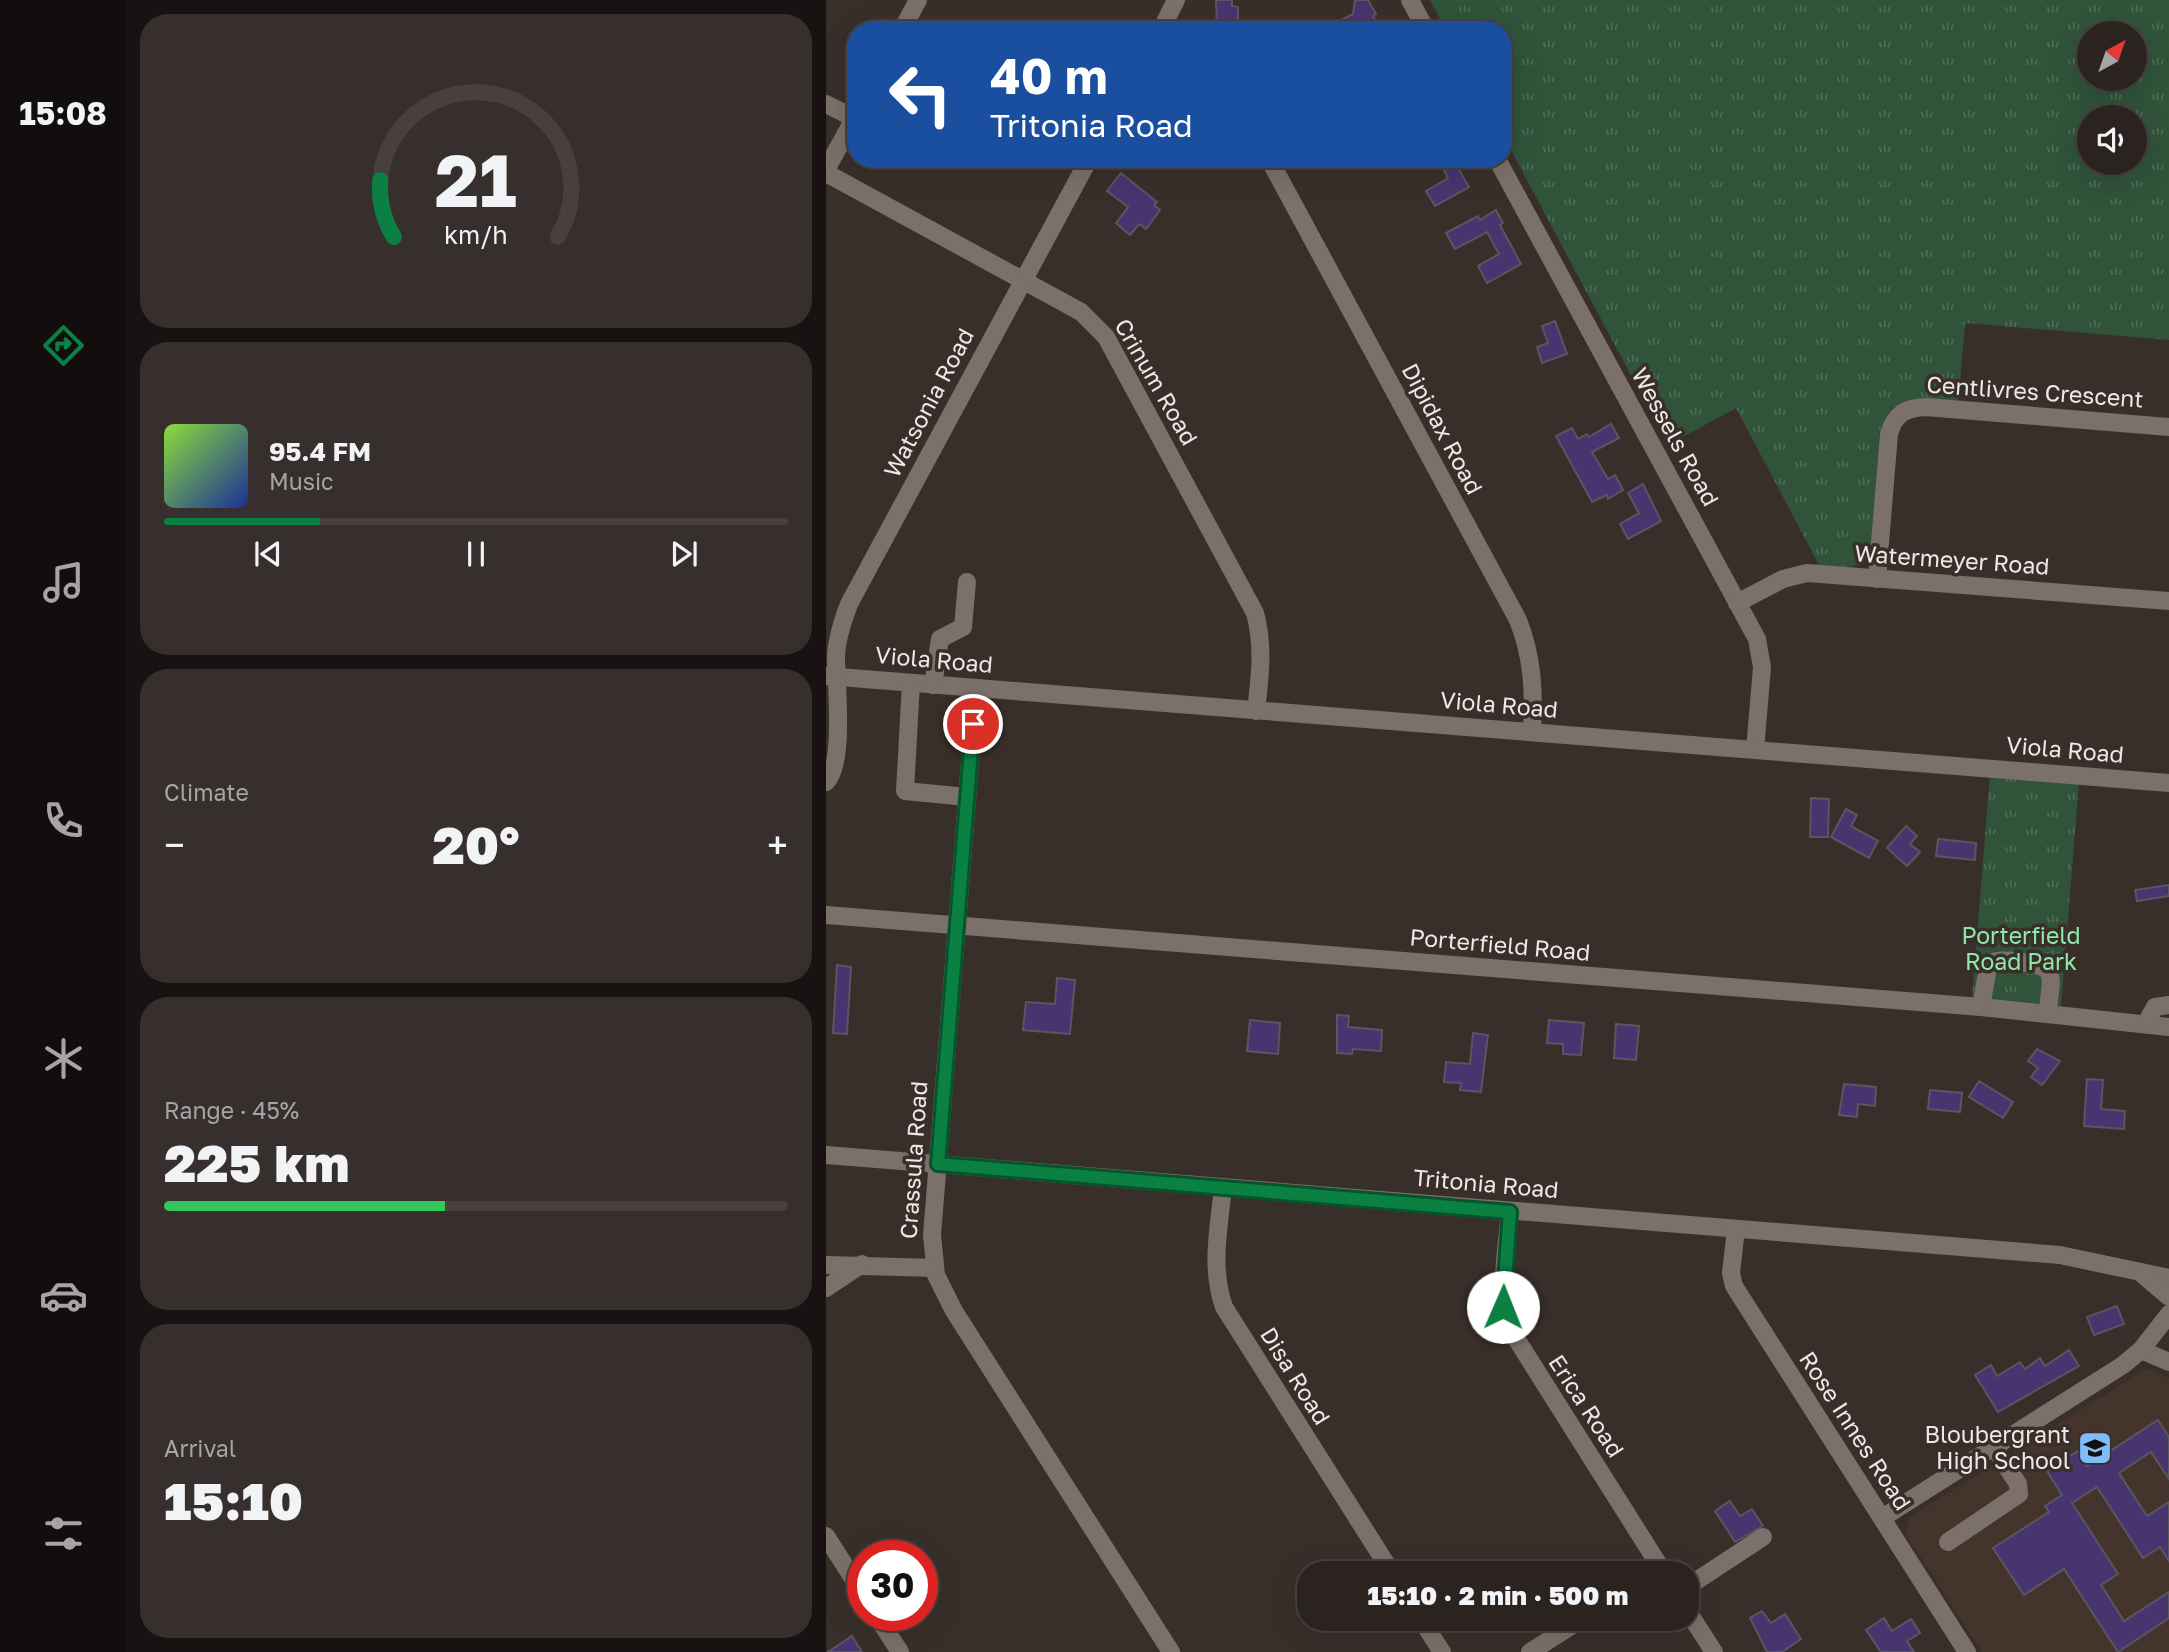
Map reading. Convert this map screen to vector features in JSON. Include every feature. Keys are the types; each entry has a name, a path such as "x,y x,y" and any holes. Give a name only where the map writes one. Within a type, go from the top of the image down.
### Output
{"street":[{"path":"907,21 918,0"},
{"path":"1166,21 1176,0"},
{"path":"1410,0 1421,21"},
{"path":"826,104 847,113"},
{"path":"826,172 847,131"},
{"name":"Watsonia Road","path":"826,782 832,771 833,677 839,637 855,590 1084,168"},
{"name":"Dipidax Road","path":"1274,168 1518,620 1527,641 1534,684 1532,732"},
{"name":"Wessels Road","path":"1502,168 1737,603 1760,651 1755,750"},
{"name":"Crinum Road","path":"826,172 1081,312 1106,337 1255,613 1261,634 1256,711"},
{"name":"Centlivres Crescent","path":"1877,579 1889,434 1896,416 1908,409 1927,407 2169,427"},
{"name":"Watermeyer Road","path":"1737,603 1799,574 2169,601"},
{"path":"933,685 940,639 963,627 967,582"},
{"name":"Viola Road","path":"833,677 2169,783"},
{"path":"911,683 905,791 967,797"},
{"name":"Crassula Road","path":"976,688 932,1235 935,1268 943,1292 954,1311 1171,1652"},
{"name":"Porterfield Road","path":"826,915 1981,1007 2169,1027"},
{"path":"1981,1007 1986,975 1991,963 2042,964 2048,968 2050,975 2048,1013"},
{"path":"2146,1023 2155,1007 2169,1004"},
{"name":"Tritonia Road","path":"826,1155 2060,1255 2169,1278"},
{"name":"Disa Road","path":"1223,1187 1214,1264 1216,1284 1227,1313 1384,1561"},
{"name":"Erica Road","path":"1510,1212 1502,1289 1503,1307 1512,1332 1653,1561"},
{"name":"Rose Innes Road","path":"1736,1228 1731,1273 1734,1286 1967,1652"},
{"path":"826,1288 862,1264"},
{"path":"826,1265 935,1268"},
{"name":"Tritonia Road","path":"2140,1273 2169,1297"},
{"path":"1882,1518 2123,1365 2141,1350 2169,1314"},
{"path":"2141,1350 2169,1362"},
{"path":"1948,1542 2020,1493 2019,1486 1994,1447"},
{"path":"826,1536 847,1569"},
{"path":"1699,1579 1763,1536"},
{"path":"1699,1629 1714,1652"},
{"path":"886,1631 900,1652"},
{"path":"1429,1631 1442,1652"},
{"path":"1530,1652 1563,1631"}],"shaded area":[{"name":"Bloubergrant High School","path":"2146,1369 2169,1378 2169,1652 1982,1652 1906,1534 1910,1517"}],"green space":[{"path":"1430,0 2169,0 2169,340 1965,323 1958,403 1915,399 1891,409 1880,431 1872,548 1868,556 1850,567 1819,565 1736,408 1668,445 1512,152 1512,21 1441,21"},
{"name":"Porterfield Road Park","path":"1990,774 2079,782 2061,1006 1972,999"}],"building":[{"path":"1216,0 1232,0 1232,6 1238,7 1238,21 1217,21"},
{"path":"1355,0 1368,0 1376,14 1373,16 1376,21 1339,21 1353,14"},
{"path":"1443,168 1458,168 1469,187 1435,206 1426,191 1448,178"},
{"path":"1121,173 1157,202 1154,205 1160,210 1146,229 1139,224 1130,235 1116,223 1128,207 1107,191"},
{"path":"1496,210 1503,223 1500,225 1521,264 1487,283 1478,266 1499,254 1487,232 1455,249 1446,233 1478,216 1480,220"},
{"path":"1555,321 1567,354 1542,363 1537,347 1548,343 1542,326"},
{"path":"1611,424 1619,438 1592,452 1608,479 1615,475 1623,490 1608,499 1607,495 1592,502 1556,436 1572,428 1578,439 1587,434 1589,437"},
{"path":"1643,484 1661,521 1628,539 1620,524 1639,513 1628,493"},
{"path":"1811,798 1829,799 1828,837 1810,837"},
{"path":"1846,809 1857,815 1851,826 1878,841 1869,858 1831,837"},
{"path":"1906,826 1917,836 1910,844 1920,852 1907,866 1887,848"},
{"path":"1938,839 1976,843 1975,860 1936,856"},
{"path":"2169,885 2169,896 2137,901 2135,890"},
{"path":"837,965 851,967 847,1034 833,1033"},
{"path":"1057,978 1075,980 1070,1034 1023,1030 1026,1002 1055,1004"},
{"path":"1337,1015 1349,1016 1348,1027 1382,1030 1381,1051 1353,1049 1352,1054 1337,1053"},
{"path":"1250,1020 1280,1023 1278,1054 1247,1051"},
{"path":"1549,1020 1584,1023 1581,1055 1563,1054 1563,1044 1547,1043"},
{"path":"1616,1024 1639,1026 1636,1060 1614,1058"},
{"path":"1473,1033 1488,1035 1481,1092 1460,1090 1461,1083 1444,1082 1446,1062 1470,1064"},
{"path":"2037,1049 2060,1061 2042,1085 2031,1077 2038,1068 2028,1061"},
{"path":"2087,1079 2103,1080 2101,1109 2125,1111 2124,1129 2084,1126"},
{"path":"1979,1081 2013,1102 2003,1118 1969,1097"},
{"path":"1844,1084 1876,1087 1875,1106 1858,1104 1857,1117 1839,1115"},
{"path":"1930,1090 1962,1093 1960,1112 1928,1109"},
{"path":"2117,1306 2124,1324 2094,1335 2087,1317"},
{"path":"2069,1350 2079,1366 1998,1412 1975,1375 1991,1365 1997,1376 2020,1362 2025,1369 2040,1358 2045,1366"},
{"path":"2158,1420 2169,1437 2169,1479 2151,1452 2119,1473 2147,1516 2169,1502 2169,1561 2160,1547 2143,1558 2097,1487 2072,1503 2118,1574 2101,1585 2124,1621 2169,1592 2169,1618 2118,1652 2064,1569 2024,1595 1993,1548 2049,1512 2045,1506 2062,1495 2047,1471 2078,1451 2087,1466"},
{"path":"1730,1501 1740,1516 1752,1509 1763,1526 1735,1542 1715,1511"},
{"path":"1762,1611 1771,1623 1785,1614 1801,1639 1782,1652 1767,1652 1750,1618"},
{"path":"1884,1618 1892,1631 1911,1619 1920,1633 1907,1641 1914,1652 1881,1652 1866,1630"},
{"path":"852,1636 862,1652 828,1652"}],"place":[{"name":"Bloubergrant High School","path":"2095,1448"}],"route":[{"path":"973,724 938,1164 1510,1212 1502,1289 1503,1307"}]}
